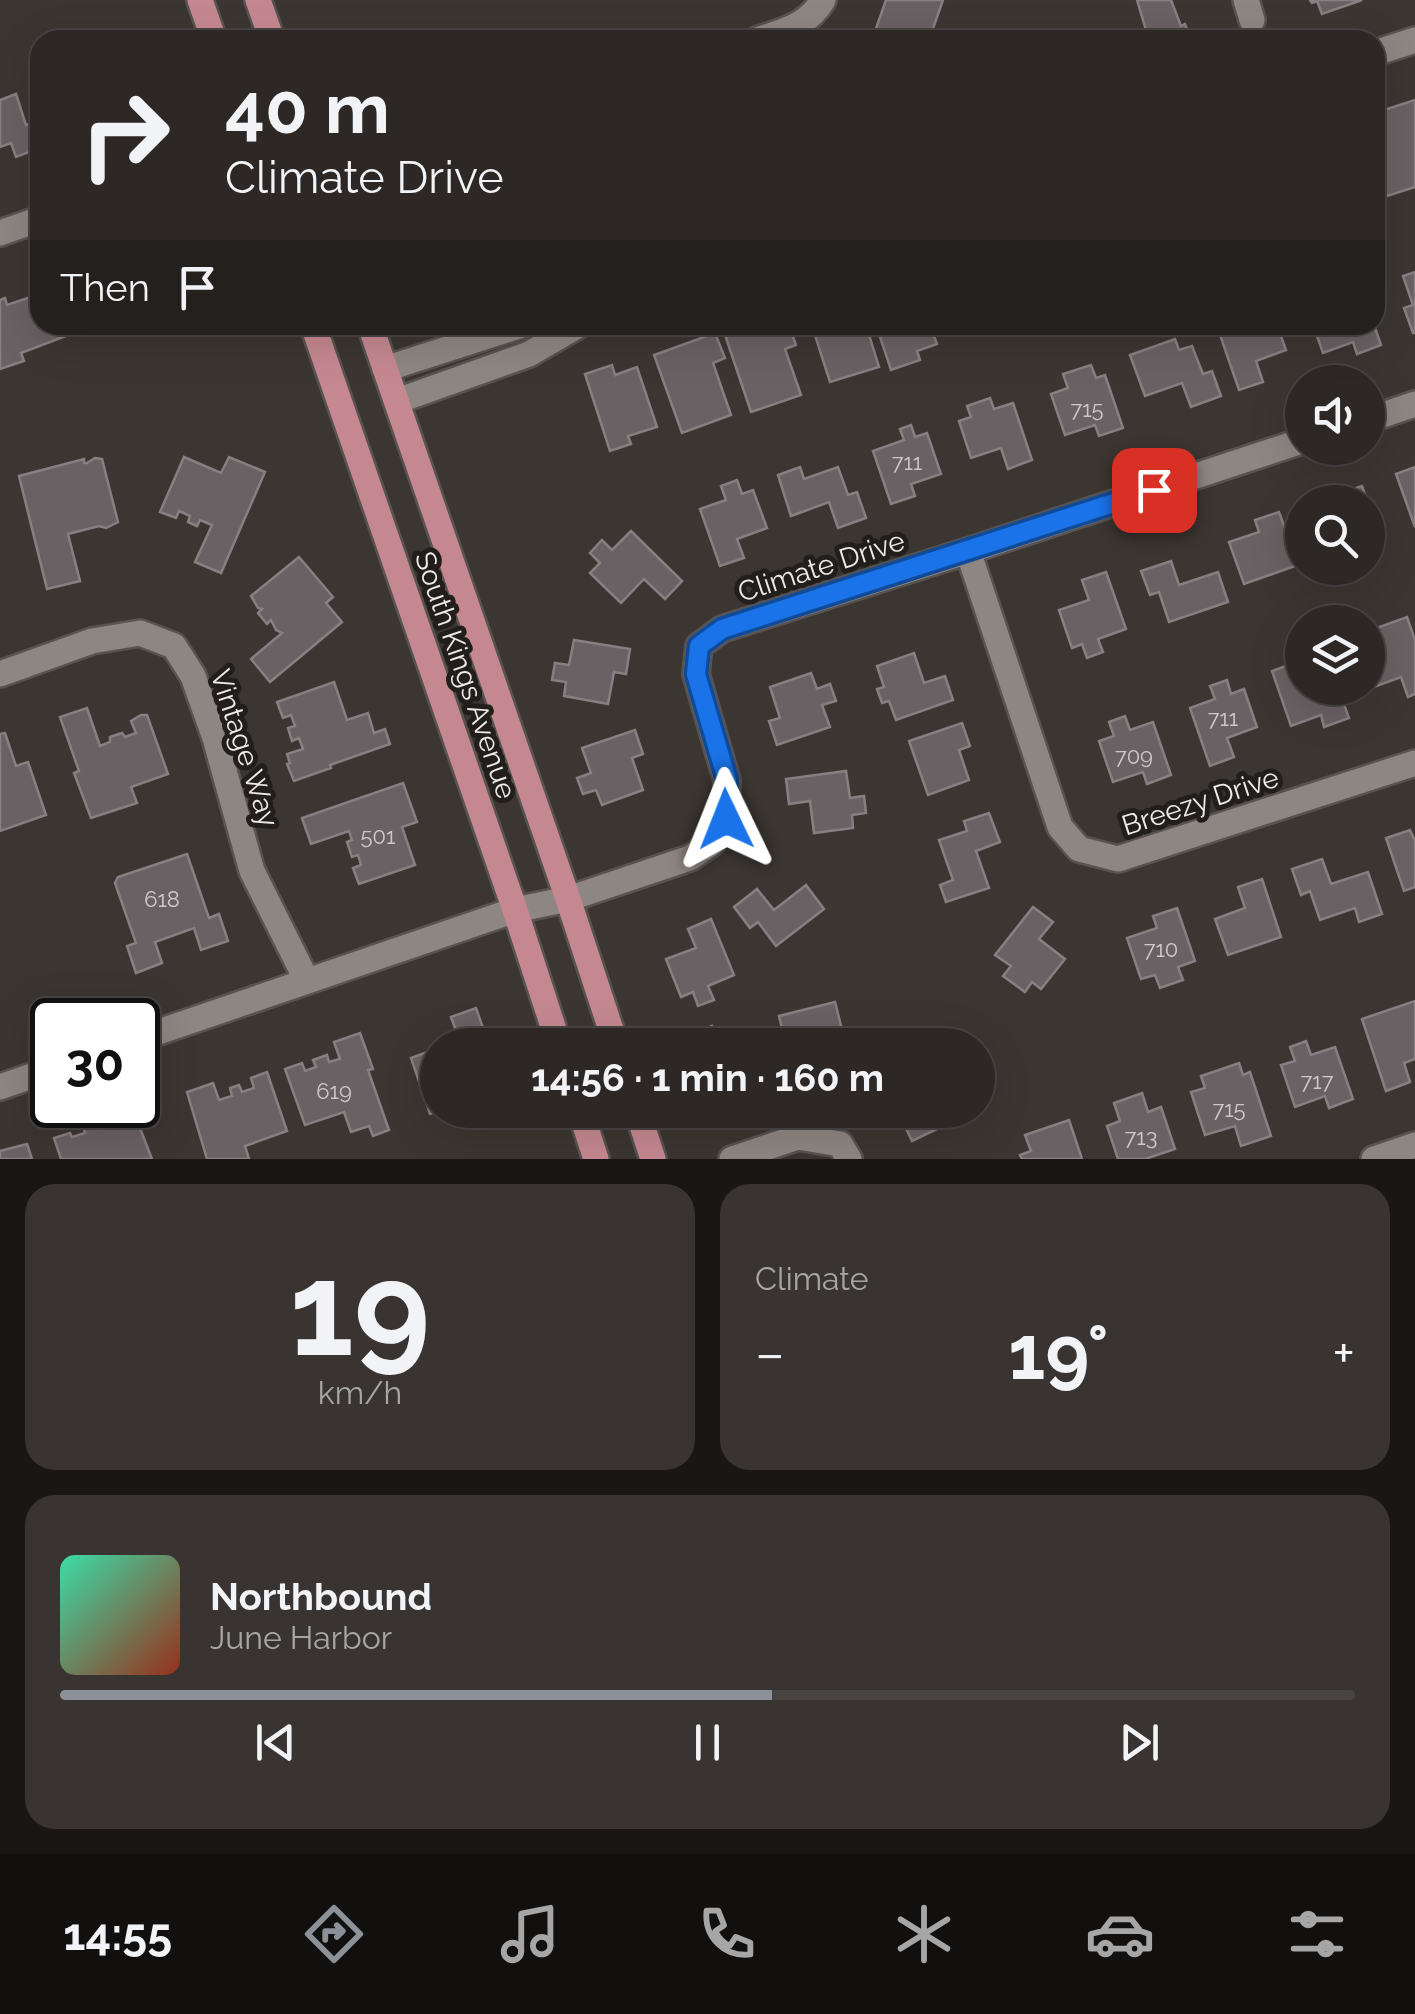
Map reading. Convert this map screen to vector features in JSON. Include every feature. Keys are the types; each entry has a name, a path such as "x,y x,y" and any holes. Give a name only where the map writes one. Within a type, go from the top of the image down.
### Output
{"main road":[{"path":"200,0 210,30"},
{"path":"258,0 268,30"},
{"name":"South Kings Avenue","path":"316,335 554,1028"},
{"name":"South Kings Avenue","path":"373,335 610,1028"},
{"path":"586,1128 596,1159"},
{"path":"643,1128 653,1159"}],"street":[{"path":"786,30 798,26 823,0"},
{"path":"1385,50 1415,40"},
{"path":"0,233 30,222"},
{"path":"385,369 491,335"},
{"path":"397,401 529,354 562,335"},
{"path":"1385,414 1415,404"},
{"name":"Climate Drive","path":"516,910 568,899 690,858 712,843 726,819 727,780 696,674 699,646 722,629 1285,447"},
{"name":"Breezy Drive","path":"968,551 1060,827 1079,849 1118,859 1415,763"},
{"name":"Vintage Way","path":"0,674 92,641 140,634 174,646 193,676 215,738 252,871 307,981"},
{"path":"160,1031 516,910"},
{"path":"0,1088 30,1077"},
{"path":"732,1159 798,1137 840,1144 849,1159"},
{"path":"1374,1159 1415,1145"}],"building":[{"path":"886,0 943,0 932,30 876,30"},
{"path":"1137,0 1171,0 1181,26 1185,24 1187,30 1146,30"},
{"path":"1310,0 1362,0 1322,14 1317,1"},
{"path":"16,94 26,125 30,124 30,152 16,157 11,143 0,147 0,100"},
{"path":"1415,100 1415,187 1387,196 1385,190 1385,110"},
{"path":"1415,272 1413,333 1404,308 1413,305 1403,276"},
{"path":"30,297 30,335 68,335 21,353 24,361 0,369 0,300 5,298 7,305"},
{"path":"716,335 725,358 713,363 731,415 682,433 654,355"},
{"path":"725,335 792,335 796,345 785,349 801,395 751,412"},
{"path":"815,335 869,335 879,367 830,382"},
{"path":"879,335 934,335 937,344 917,351 920,360 891,370"},
{"path":"1220,335 1281,335 1286,350 1256,361 1263,382 1239,390"},
{"path":"1317,335 1378,335 1381,345 1357,354 1353,342 1323,353"},
{"path":"1175,339 1179,350 1192,346 1203,374 1212,371 1221,396 1191,407 1182,383 1145,396 1130,355"},
{"path":"612,365 615,375 637,367 657,427 628,436 631,444 610,451 585,374"},
{"path":"1091,365 1096,378 1105,375 1123,428 1099,436 1095,425 1065,435 1051,394 1068,388 1063,374"},
{"path":"990,398 994,409 1013,403 1032,460 1008,469 1001,448 971,458 959,421 971,417 967,406"},
{"path":"911,425 915,437 927,433 941,474 911,484 915,496 891,504 873,451 904,440 900,429"},
{"path":"184,457 221,473 229,457 265,472 221,573 195,562 212,525 200,520 197,526 188,522 190,516 179,511 176,518 160,512"},
{"path":"84,459 87,463 102,459 118,522 106,528 99,526 68,534 80,581 47,589 19,476"},
{"path":"800,467 804,479 838,467 848,495 857,492 866,518 838,528 829,502 791,516 778,475"},
{"path":"1415,467 1415,527 1396,474"},
{"path":"737,480 742,494 753,490 767,528 737,539 744,558 720,566 700,509 726,500 721,486"},
{"path":"1279,512 1285,529 1285,570 1244,584 1229,542 1259,532 1255,520"},
{"path":"631,531 682,581 665,599 644,579 621,603 590,573 600,563 590,553 602,540 612,550"},
{"path":"299,557 333,597 326,603 342,622 270,682 251,659 282,633 271,620 267,624 258,613 262,609 251,596"},
{"path":"1171,561 1179,585 1218,572 1228,602 1169,622 1159,592 1150,595 1141,571"},
{"path":"1106,572 1126,629 1098,639 1103,652 1087,658 1082,644 1072,648 1059,610 1089,600 1082,580"},
{"path":"1407,617 1415,640 1415,694 1408,697 1401,677 1385,683 1385,625"},
{"path":"574,640 630,649 626,674 614,672 608,704 564,696 566,682 552,680 555,663 569,665"},
{"path":"914,653 924,683 945,676 953,700 896,720 889,701 882,703 877,689 884,687 877,666"},
{"path":"1285,666 1285,705 1344,705 1349,718 1324,727 1321,715 1291,726 1272,671"},
{"path":"811,673 817,689 830,684 836,701 822,705 830,727 777,745 769,721 780,718 770,687"},
{"path":"1227,680 1231,694 1244,689 1257,727 1227,738 1234,757 1210,766 1190,708 1215,699 1210,686"},
{"path":"334,682 347,720 368,713 374,733 385,729 390,744 294,781 287,754 303,749 299,738 292,741 288,728 295,726 291,715 283,718 277,702"},
{"path":"87,708 100,746 110,742 110,737 136,733 131,721 147,715 168,774 131,787 137,803 91,818 74,773 79,771 60,717"},
{"path":"1125,716 1130,730 1153,722 1171,775 1147,784 1143,772 1113,782 1099,741 1114,736 1109,722"},
{"path":"962,723 970,746 959,750 969,780 928,795 909,741"},
{"path":"635,730 643,754 632,758 643,790 602,805 596,790 583,794 577,778 591,773 582,748"},
{"path":"5,733 16,766 28,762 46,815 0,831 0,734"},
{"path":"846,771 850,798 864,796 866,813 852,815 853,828 814,833 810,801 789,804 786,779"},
{"path":"403,783 417,822 402,827 415,865 359,884 353,868 361,865 358,855 352,857 347,842 352,840 349,831 311,844 302,818"},
{"path":"989,813 1000,842 976,851 989,888 946,902 940,885 953,880 939,840 967,831 964,821"},
{"path":"1410,830 1415,841 1415,887 1404,891 1386,838"},
{"path":"187,854 209,918 219,914 228,941 201,950 194,928 155,942 162,963 136,973 127,946 136,943 115,883 118,877"},
{"path":"1322,859 1331,884 1368,872 1382,914 1359,922 1355,908 1320,920 1310,891 1301,895 1292,869"},
{"path":"1262,879 1281,937 1228,955 1215,919 1245,908 1238,887"},
{"path":"806,885 824,909 776,946 758,922 750,928 734,907 757,889 774,910"},
{"path":"1033,907 1053,922 1039,939 1065,959 1041,989 1032,982 1025,992 1003,976 1011,966 995,955"},
{"path":"1177,908 1195,961 1178,967 1183,980 1160,988 1155,975 1141,979 1127,938 1157,928 1153,916"},
{"path":"711,919 734,975 708,986 714,1000 698,1006 693,992 681,997 666,959 696,948 688,929"},
{"path":"1415,1001 1415,1059 1404,1063 1410,1082 1386,1091 1362,1019"},
{"path":"835,1002 842,1028 782,1028 779,1016"},
{"path":"476,1008 483,1028 455,1028 451,1017"},
{"path":"360,1033 389,1130 373,1136 369,1126 351,1132 344,1112 305,1125 285,1069 302,1063 305,1071 316,1067 313,1060 327,1055 329,1062 340,1059 334,1042"},
{"path":"1306,1041 1311,1055 1335,1047 1353,1099 1329,1108 1325,1096 1295,1107 1281,1065 1295,1061 1290,1047"},
{"path":"420,1055 420,1085 411,1058"},
{"path":"1239,1063 1243,1075 1250,1072 1271,1136 1241,1146 1235,1126 1205,1135 1191,1092 1205,1088 1201,1076"},
{"path":"267,1072 287,1131 245,1146 249,1159 207,1159 187,1092 213,1083 219,1100 232,1096 230,1088 239,1085 242,1092 254,1088 251,1078"},
{"path":"1142,1093 1148,1112 1161,1107 1175,1149 1145,1159 1118,1159 1107,1126 1120,1121 1114,1103"},
{"path":"1069,1120 1082,1159 1022,1159 1020,1155 1031,1151 1025,1135"},
{"path":"84,1128 140,1128 152,1159 61,1159 54,1138 85,1133"},
{"path":"906,1128 939,1128 912,1141"},
{"path":"27,1144 32,1159 0,1159 0,1151"}],"route":[{"path":"726,819 727,780 696,674 699,646 722,629 1154,490"}]}
